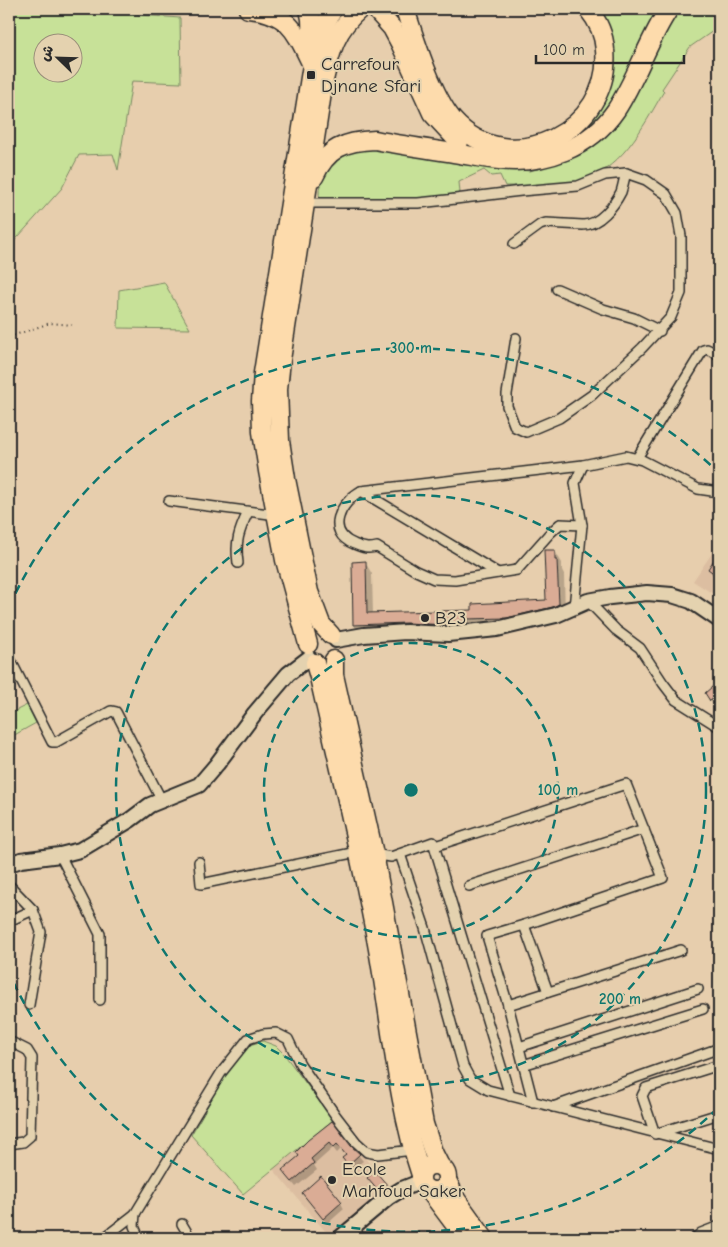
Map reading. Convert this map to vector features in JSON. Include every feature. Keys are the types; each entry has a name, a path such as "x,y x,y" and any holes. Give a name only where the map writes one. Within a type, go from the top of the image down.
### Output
{"highway":[{"path":"248,9 273,15 287,22 300,40 312,65"},
{"path":"333,9 322,28 312,65 263,373 261,401 262,432 285,560 311,655 320,677 366,853 376,933 402,1102 413,1150 424,1182 465,1238"},
{"path":"334,638 324,633 317,634 311,638 311,655 321,665 328,664 334,660 338,654 339,647 334,638 321,624 309,592 280,441 278,389 324,80 334,43 342,27 350,18 369,9 392,28 432,113 449,133 481,157"},
{"path":"405,9 434,87 453,119 479,139 502,148 532,146 556,138 576,125 591,108 602,85 606,61 604,39 596,18 588,9"},
{"path":"307,197 324,159 334,150 345,144 359,141 375,140 500,160 526,161 553,156 578,145 596,132 614,111 632,82 669,9"},
{"path":"310,14 312,65"},
{"path":"334,660 334,675 366,853 424,1124 428,1139 465,1213 484,1238"},
{"path":"434,1164 444,1173 445,1185 440,1189 435,1191 424,1182 428,1166 434,1164"}],"street":[{"path":"514,244 540,225 546,223 589,225 595,222 612,206 622,191 626,173"},
{"path":"307,197 418,203 578,186 605,175 626,173 646,180 666,194 677,213 681,236 681,293 672,317 592,394 558,418 526,432 515,427 507,406 509,374 516,338"},
{"path":"557,289 603,309 634,318 660,330"},
{"path":"637,458 703,350 707,349 719,355"},
{"path":"582,525 560,524 517,570 455,580 434,580 377,547 366,549 342,538 338,529 343,505 361,491 583,466 626,456 637,458 698,490 716,492"},
{"path":"574,608 582,525 575,483 583,466"},
{"path":"361,491 498,573"},
{"path":"169,501 276,515"},
{"path":"238,563 236,550 238,535 248,512"},
{"path":"334,638 406,632 448,634 497,629 556,615 588,601 647,593 672,595 690,601 719,620"},
{"path":"588,601 616,630 640,648 676,700 719,727"},
{"path":"9,864 21,860 60,855 80,850 130,820 150,805 199,785 288,674 311,655"},
{"path":"9,658 52,742 56,742 111,711 116,712 162,801"},
{"path":"435,846 626,784 663,878 487,936 508,1005 533,1102"},
{"path":"469,886 644,829"},
{"path":"199,862 201,884 366,853 391,857 433,842 510,1096"},
{"path":"400,854 425,928 463,1066 470,1079 488,1090 719,1149"},
{"path":"60,855 100,934 100,1000"},
{"path":"9,885 33,910 41,932 30,1005"},
{"path":"9,921 33,910"},
{"path":"524,925 548,992"},
{"path":"508,1005 681,950"},
{"path":"519,1047 698,989"},
{"path":"523,1065 702,1009"},
{"path":"104,1238 135,1214 221,1073 248,1039 263,1034 276,1033 288,1039 300,1064 336,1116 366,1152 378,1154 413,1150"},
{"path":"9,1041 27,1050 32,1058 30,1136 23,1142 9,1144"},
{"path":"553,1107 717,1049"},
{"path":"655,1134 642,1096 646,1088 719,1065"},
{"path":"655,1134 719,1114"},
{"path":"340,1238 357,1232 389,1197 402,1189 424,1182"},
{"path":"135,1214 134,1226 140,1238"},
{"path":"182,1224 188,1234 186,1238"},
{"path":"695,1238 701,1233 719,1226"}],"lane":[{"path":"716,492 719,482"}],"path":[{"path":"9,337 50,323 72,325"}],"shaded area":[{"path":"719,543 719,593 715,595 693,581"},
{"name":"Ecole Mahfoud Saker","path":"333,1120 390,1188 331,1238 273,1169"}],"green space":[{"path":"9,9 110,9 140,15 180,18 181,83 132,81 118,170 113,154 79,155 62,188 9,247"},
{"path":"592,9 663,9 603,117 574,142 523,154 604,91"},
{"path":"679,9 719,9 719,37 713,31 690,47 662,89 664,91 656,105 628,147 617,159 591,178 558,186 505,186 500,175 491,176 484,170 459,182 460,193 418,200 320,199 320,185 329,161 365,147 491,167 530,171 554,164 581,152"},
{"path":"164,282 190,329 118,328 119,290"},
{"path":"27,705 36,723 9,738 9,714"},
{"path":"263,1041 276,1046 284,1054 333,1120 243,1194 191,1135 227,1072 249,1045"}],"building":[{"path":"544,550 555,550 555,560 557,560 559,604 553,607 507,618 467,619 467,623 448,625 406,623 353,625 352,562 366,561 367,613 472,610 472,604 546,600"},
{"path":"719,552 719,573 717,571 715,574 708,569"},
{"path":"719,681 719,695 710,701 705,693"},
{"path":"332,1121 351,1146 360,1154 348,1165 342,1158 346,1155 337,1144 333,1148 329,1143 311,1159 314,1163 292,1182 282,1170 299,1156 296,1152 308,1140"},
{"path":"375,1171 389,1187 380,1193 367,1178"},
{"path":"321,1176 342,1202 323,1219 302,1193"}],"place":[{"name":"Carrefour Djnane Sfari","path":"311,75"},
{"name":"B23","path":"425,618"},
{"name":"Ecole Mahfoud Saker","path":"332,1180"}]}
